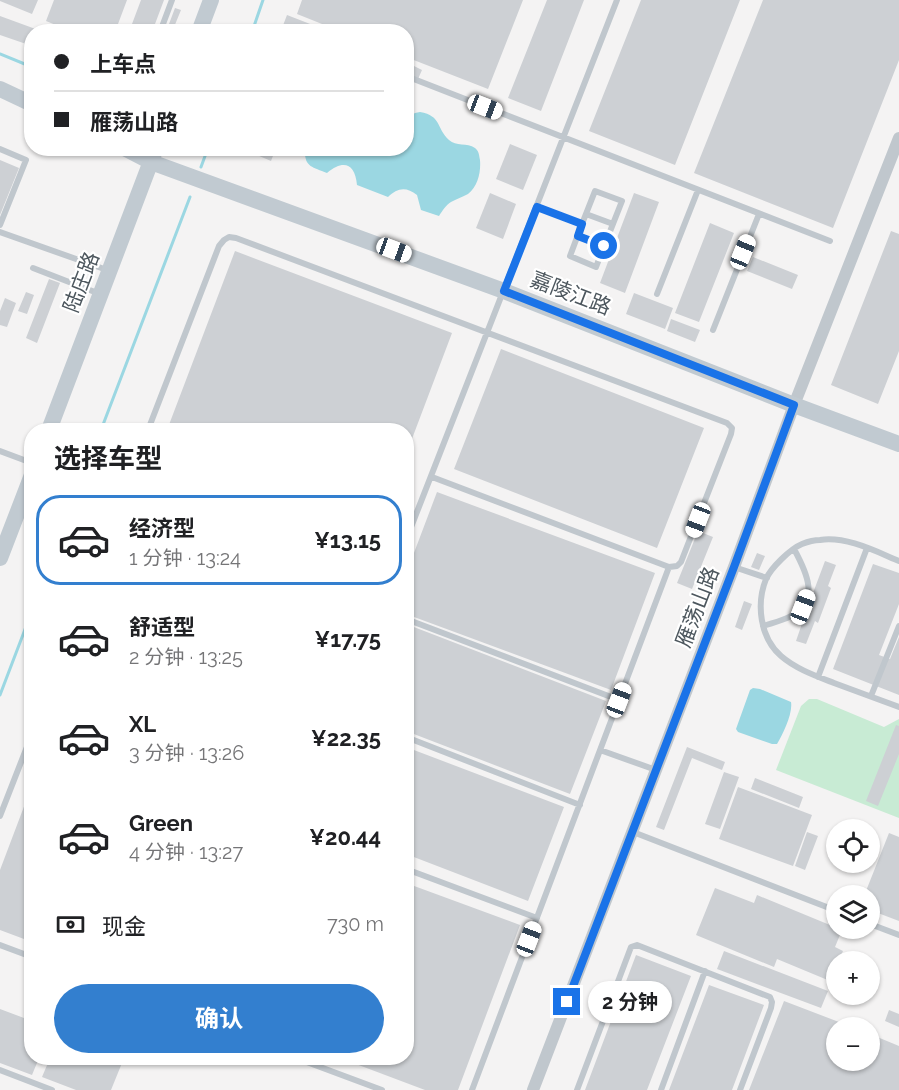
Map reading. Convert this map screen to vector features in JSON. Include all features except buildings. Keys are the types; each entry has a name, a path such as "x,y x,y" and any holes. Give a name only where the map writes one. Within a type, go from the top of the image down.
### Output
{"street":[{"path":"202,24 211,0"},
{"path":"0,89 24,100"},
{"name":"雁荡山路","path":"537,1089 632,831 794,405 899,138"},
{"name":"陆庄路","path":"52,423 153,156"},
{"name":"嘉陵江路","path":"156,156 899,444"},
{"path":"0,558 24,496"}],"lane":[{"path":"163,24 172,0"},
{"path":"414,521 617,0"},
{"path":"414,79 830,241"},
{"path":"0,149 27,160 0,225"},
{"path":"595,190 622,201 596,267 570,256 586,214 595,190"},
{"path":"657,294 698,190"},
{"path":"537,207 582,224"},
{"path":"713,330 759,213"},
{"path":"586,214 613,224"},
{"path":"0,232 110,271"},
{"path":"578,236 604,246"},
{"path":"151,423 219,246 230,237 727,423 732,428 681,562 677,566 669,567 432,477"},
{"path":"33,268 101,294"},
{"path":"0,451 24,460"},
{"path":"899,561 839,540 821,540 801,544 776,565 766,578 761,618 765,637 780,656 805,672 899,707"},
{"path":"818,676 867,548"},
{"path":"763,626 792,616 803,607 810,590 807,575 794,549"},
{"path":"472,1090 669,567"},
{"path":"734,567 766,578"},
{"path":"414,622 619,700"},
{"path":"871,696 899,626"},
{"path":"414,741 580,805"},
{"path":"600,750 656,770"},
{"path":"0,816 24,754"},
{"path":"632,831 826,907"},
{"path":"414,872 537,918"},
{"path":"880,928 899,935"},
{"path":"0,945 24,954"},
{"path":"577,1090 631,947 637,945 770,997 771,1008 740,1090"},
{"path":"661,1090 705,971"},
{"path":"315,1065 382,1090"},
{"path":"0,1070 52,1090"}],"green space":[{"path":"809,699 817,699 884,727 899,719 899,818 776,770 801,706"}],"water":[{"path":"420,112 432,116 445,136 452,142 472,146 477,150 479,156 479,174 474,187 468,194 449,203 439,216 421,210 417,195 409,190 398,190 388,197 357,185 354,172 348,166 339,166 327,173 310,166 306,160 305,156 414,156 415,113"},
{"path":"753,688 791,702 785,729 777,744 738,732 736,729 750,690"}],"waterway":[{"path":"255,24 263,0"},
{"path":"0,54 24,64"},
{"path":"201,167 205,156"},
{"path":"104,423 190,197"},
{"path":"0,695 24,632"}],"route":[{"path":"567,1002 794,405 504,291 537,207 582,224 578,236 604,246"}]}
